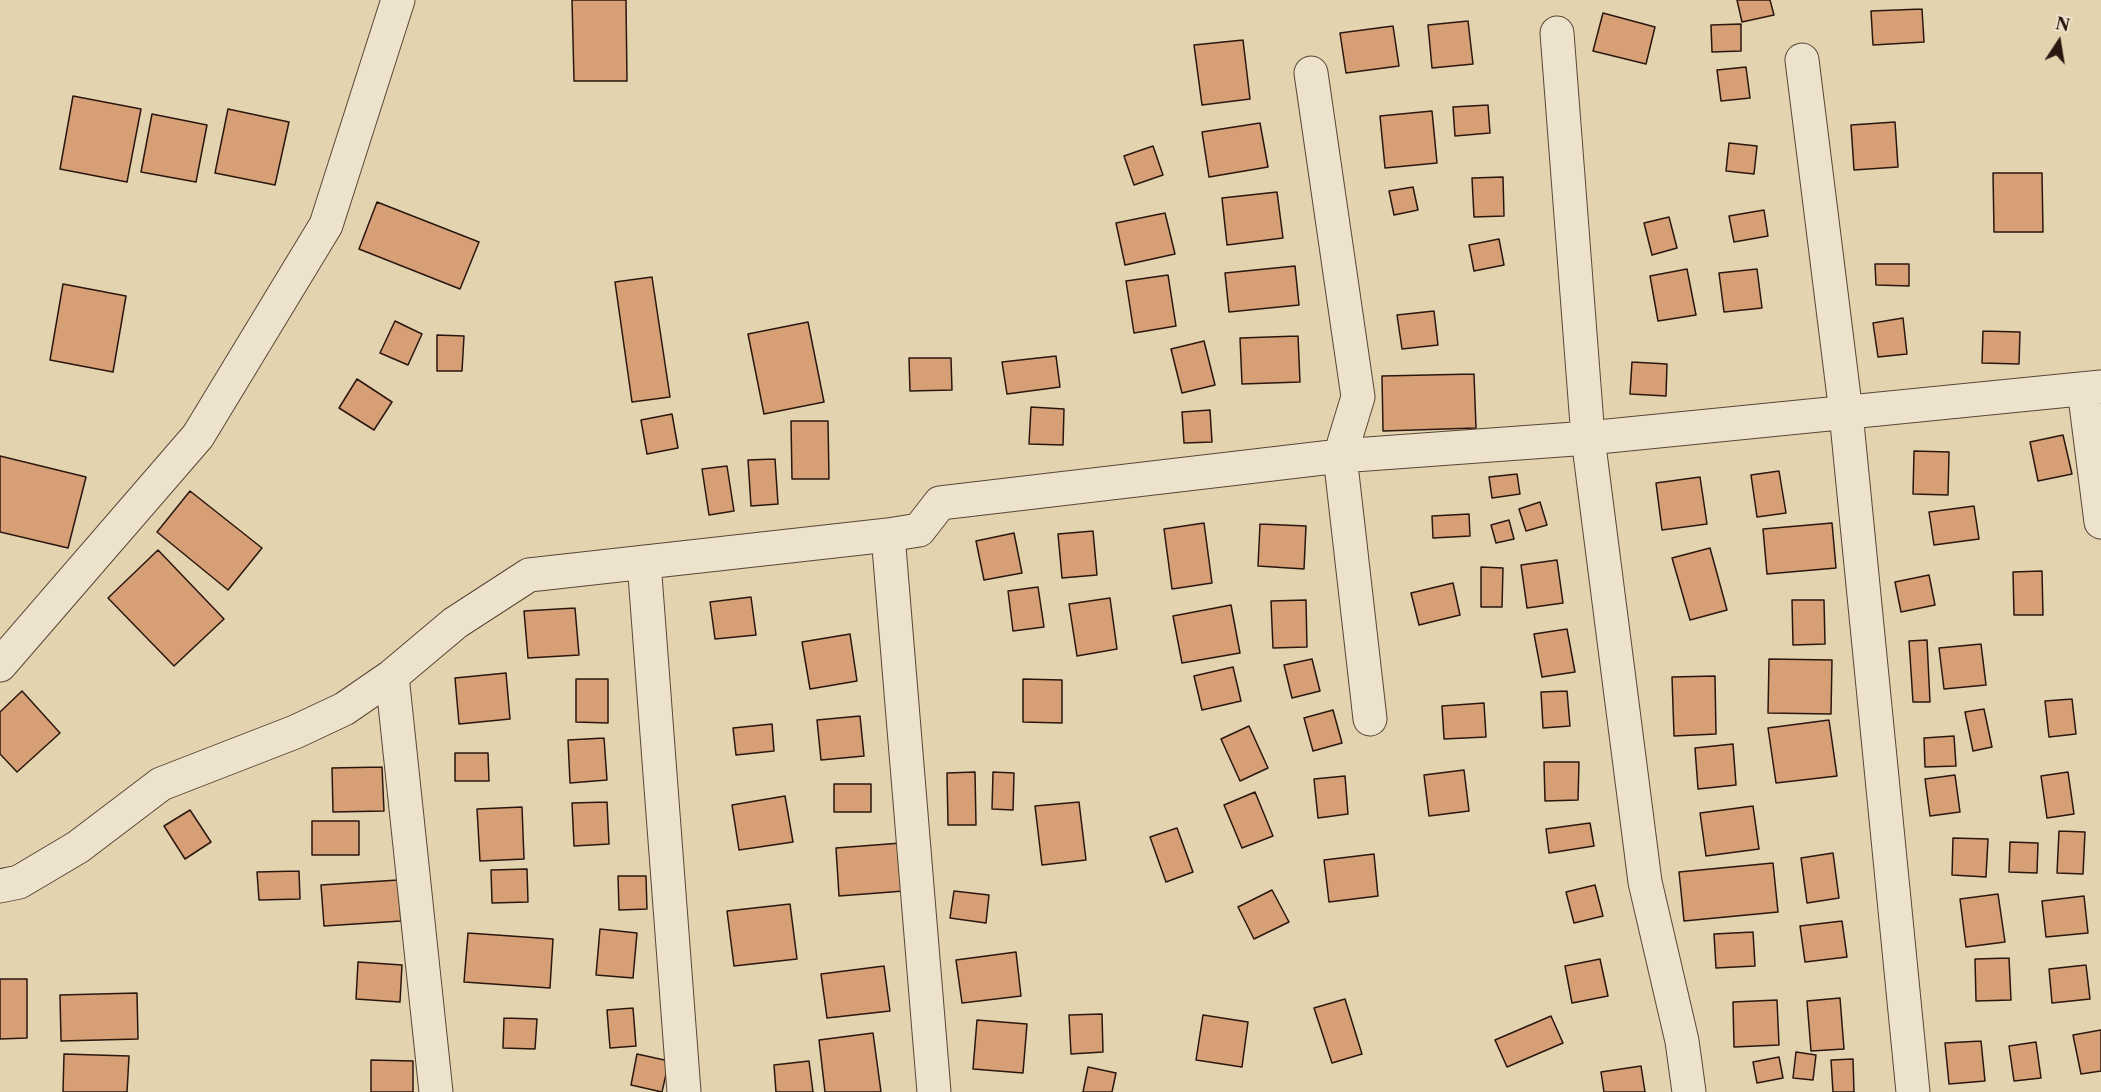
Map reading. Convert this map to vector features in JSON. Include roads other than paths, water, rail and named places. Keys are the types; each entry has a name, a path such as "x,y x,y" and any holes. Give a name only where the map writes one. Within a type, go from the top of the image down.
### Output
{"street":[{"path":"0,665 198,436 326,225 398,0"},
{"path":"1557,33 1588,438 1645,882 1682,1041 1689,1092"},
{"path":"1802,60 1845,413 1913,1092"},
{"path":"1311,73 1358,397 1340,456 1370,719"},
{"path":"0,886 19,882 78,847 161,784 295,732 344,709 392,676 455,622 529,575 888,536 919,530 940,503 1340,456 1588,438 2093,388 2101,522"},
{"path":"888,536 934,1092"},
{"path":"644,562 684,1092"},
{"path":"392,676 436,1092"}]}
